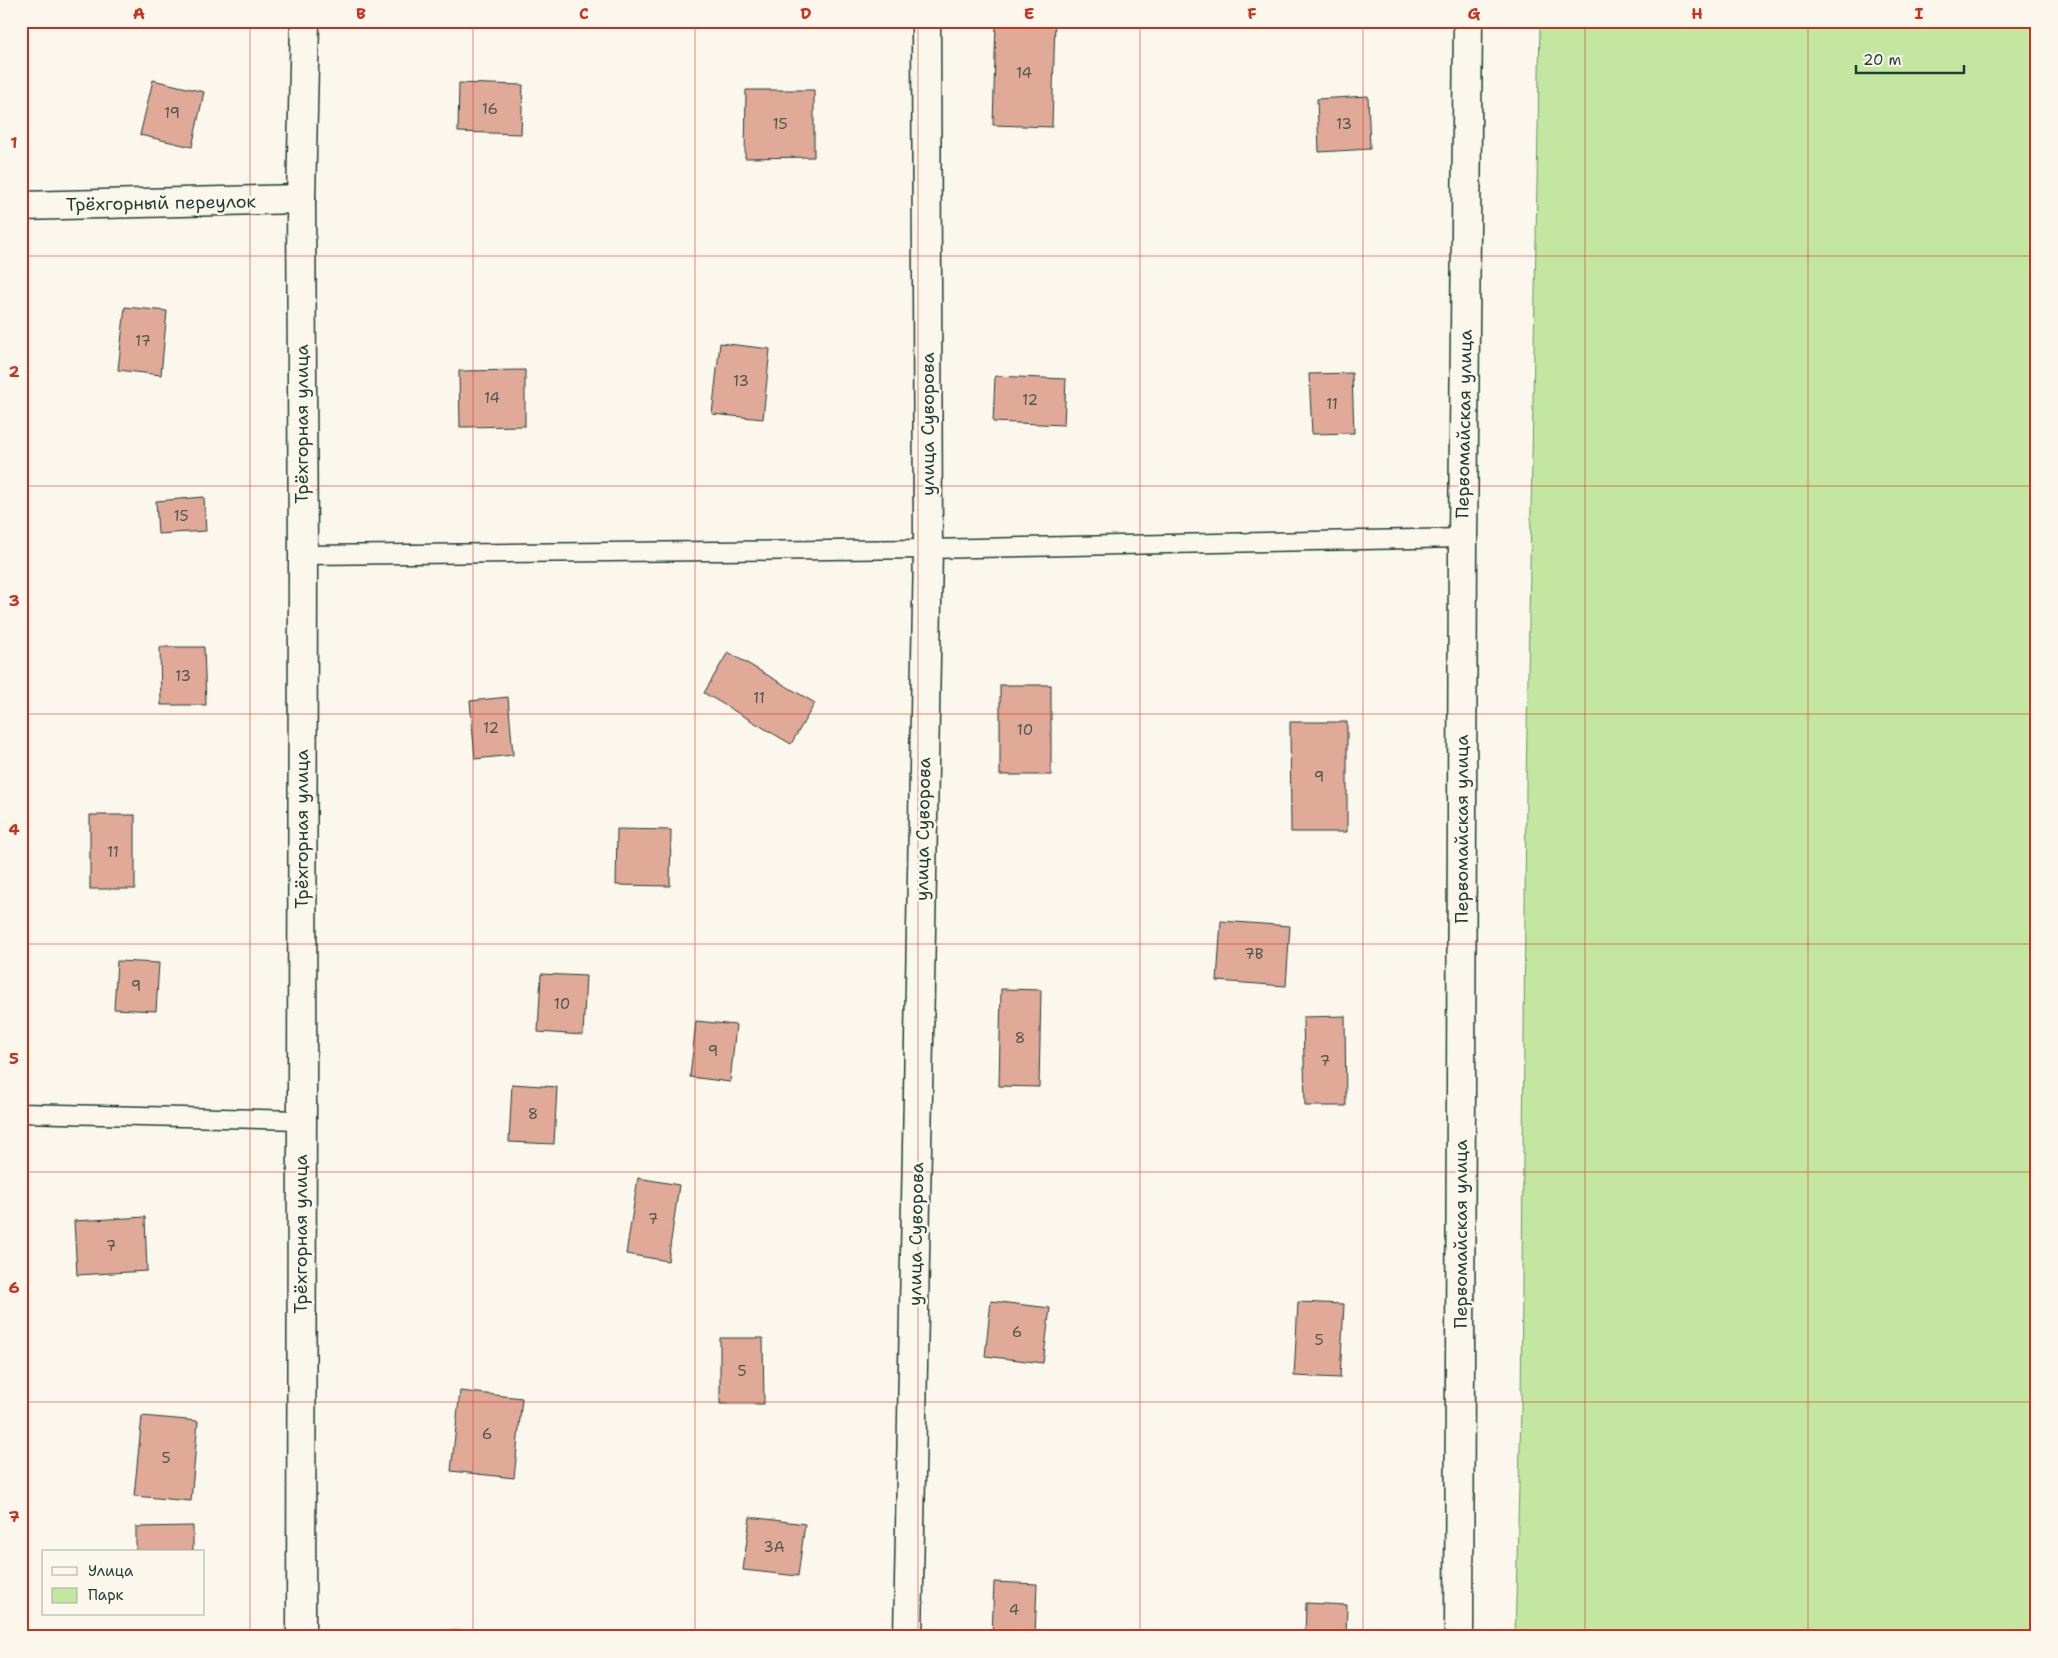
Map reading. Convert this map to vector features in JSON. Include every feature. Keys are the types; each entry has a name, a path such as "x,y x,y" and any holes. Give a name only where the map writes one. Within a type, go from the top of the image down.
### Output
{"street":[{"name":"Трёхгорная улица","path":"301,1637 303,555 301,199 305,21"},
{"name":"улица Суворова","path":"908,1637 928,549 926,21"},
{"name":"Первомайская улица","path":"1459,1637 1463,538 1468,21"},
{"name":"Трёхгорный переулок","path":"21,206 301,199"}],"lane":[{"path":"303,555 928,549 1463,538"},
{"path":"21,1113 301,1120"}],"green space":[{"path":"1540,21 2037,21 2037,1637 1515,1637 1521,1410 1526,786"}],"building":[{"path":"996,21 1055,21 1052,127 993,125"},
{"path":"153,80 204,92 192,147 140,135"},
{"path":"459,83 523,85 521,134 458,132"},
{"path":"746,90 814,90 814,157 745,158"},
{"path":"1368,96 1370,149 1319,152 1317,99"},
{"path":"125,307 167,311 161,375 118,370"},
{"path":"720,343 770,349 763,419 712,414"},
{"path":"525,370 525,426 460,427 459,371"},
{"path":"1352,373 1354,433 1312,434 1309,374"},
{"path":"995,376 1066,379 1064,425 993,422"},
{"path":"204,497 206,531 158,534 156,501"},
{"path":"160,647 204,647 206,705 161,705"},
{"path":"728,652 815,703 791,744 704,693"},
{"path":"1000,685 1051,685 1051,775 1000,775"},
{"path":"508,697 513,755 475,759 470,701"},
{"path":"1290,722 1347,722 1347,832 1291,832"},
{"path":"90,815 135,815 135,889 90,889"},
{"path":"617,829 671,830 670,886 616,885"},
{"path":"1221,921 1290,926 1286,986 1217,981"},
{"path":"117,961 159,963 156,1011 114,1009"},
{"path":"541,974 586,976 583,1035 538,1032"},
{"path":"1001,989 1041,990 1039,1087 999,1086"},
{"path":"1345,1016 1346,1106 1305,1106 1303,1017"},
{"path":"696,1021 736,1025 730,1082 690,1077"},
{"path":"512,1084 557,1087 554,1144 509,1142"},
{"path":"638,1178 679,1185 668,1261 626,1254"},
{"path":"145,1217 147,1271 77,1275 74,1221"},
{"path":"991,1301 1050,1308 1043,1363 985,1356"},
{"path":"1298,1302 1344,1304 1340,1378 1294,1376"},
{"path":"720,1338 763,1338 764,1404 720,1404"},
{"path":"460,1391 522,1398 514,1478 451,1471"},
{"path":"142,1416 198,1421 191,1501 134,1496"},
{"path":"750,1517 805,1524 798,1576 743,1570"},
{"path":"193,1526 193,1550 136,1550 136,1527"},
{"path":"994,1582 1037,1584 1035,1637 992,1637"},
{"path":"1306,1603 1347,1605 1346,1637 1305,1637"},
{"path":"449,1630 511,1636 511,1637 448,1637"}]}
